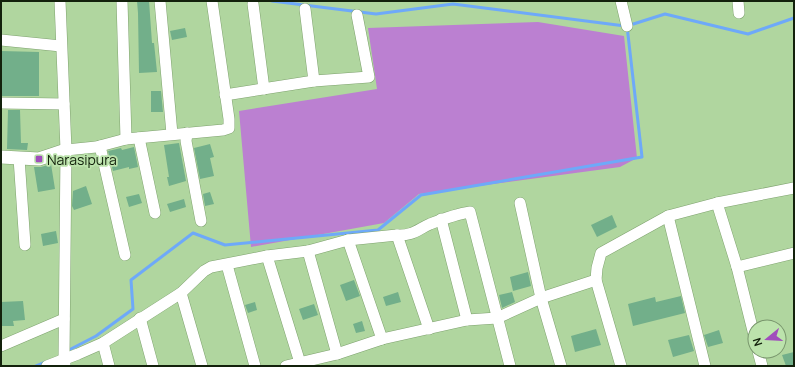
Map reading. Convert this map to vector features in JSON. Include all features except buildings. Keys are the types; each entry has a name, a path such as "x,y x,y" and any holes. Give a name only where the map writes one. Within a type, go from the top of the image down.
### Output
{"street":[{"path":"60,1 66,150 64,362"},
{"path":"122,1 126,139"},
{"path":"160,1 172,134"},
{"path":"1,157 39,159 66,150 100,146 126,139 223,130 229,128 212,1"},
{"path":"621,1 627,26"},
{"path":"738,1 739,13"},
{"path":"253,4 264,89"},
{"path":"305,9 314,81"},
{"path":"225,95 314,81 369,77 357,15"},
{"path":"1,40 61,46"},
{"path":"1,104 64,104"},
{"path":"186,133 186,141 201,221"},
{"path":"139,138 155,213"},
{"path":"100,146 125,255"},
{"path":"19,158 25,245"},
{"path":"621,366 596,280 596,268 601,253 668,216 794,188"},
{"path":"520,203 541,298 560,366"},
{"path":"717,204 737,267 750,319"},
{"path":"47,366 64,362 103,343 140,318 181,294 204,271 215,266 227,265 267,256 308,251 348,240 397,235 405,236 455,214 470,212 510,366"},
{"path":"668,216 705,366"},
{"path":"442,219 467,320"},
{"path":"397,235 429,329"},
{"path":"348,240 382,339"},
{"path":"308,251 337,354"},
{"path":"737,267 794,252"},
{"path":"267,256 300,364"},
{"path":"227,265 255,366"},
{"path":"286,366 300,364 337,354 382,339 467,320 497,318 541,298 596,280"},
{"path":"181,294 202,366"},
{"path":"140,318 153,366"},
{"path":"1,346 64,321"},
{"path":"103,343 109,366"}],"shaded area":[{"path":"538,22 624,36 637,158 620,167 419,194 384,223 251,247 239,111 377,89 368,28"}],"waterway":[{"path":"272,1 376,14 453,4 625,26"},
{"path":"67,351 96,336 133,309 131,280 193,233 225,245 378,230 421,195 642,157 627,26 665,14 748,34 794,18"},
{"path":"36,366 46,362"}],"place":[{"name":"Narasipura","path":"39,159"}]}
